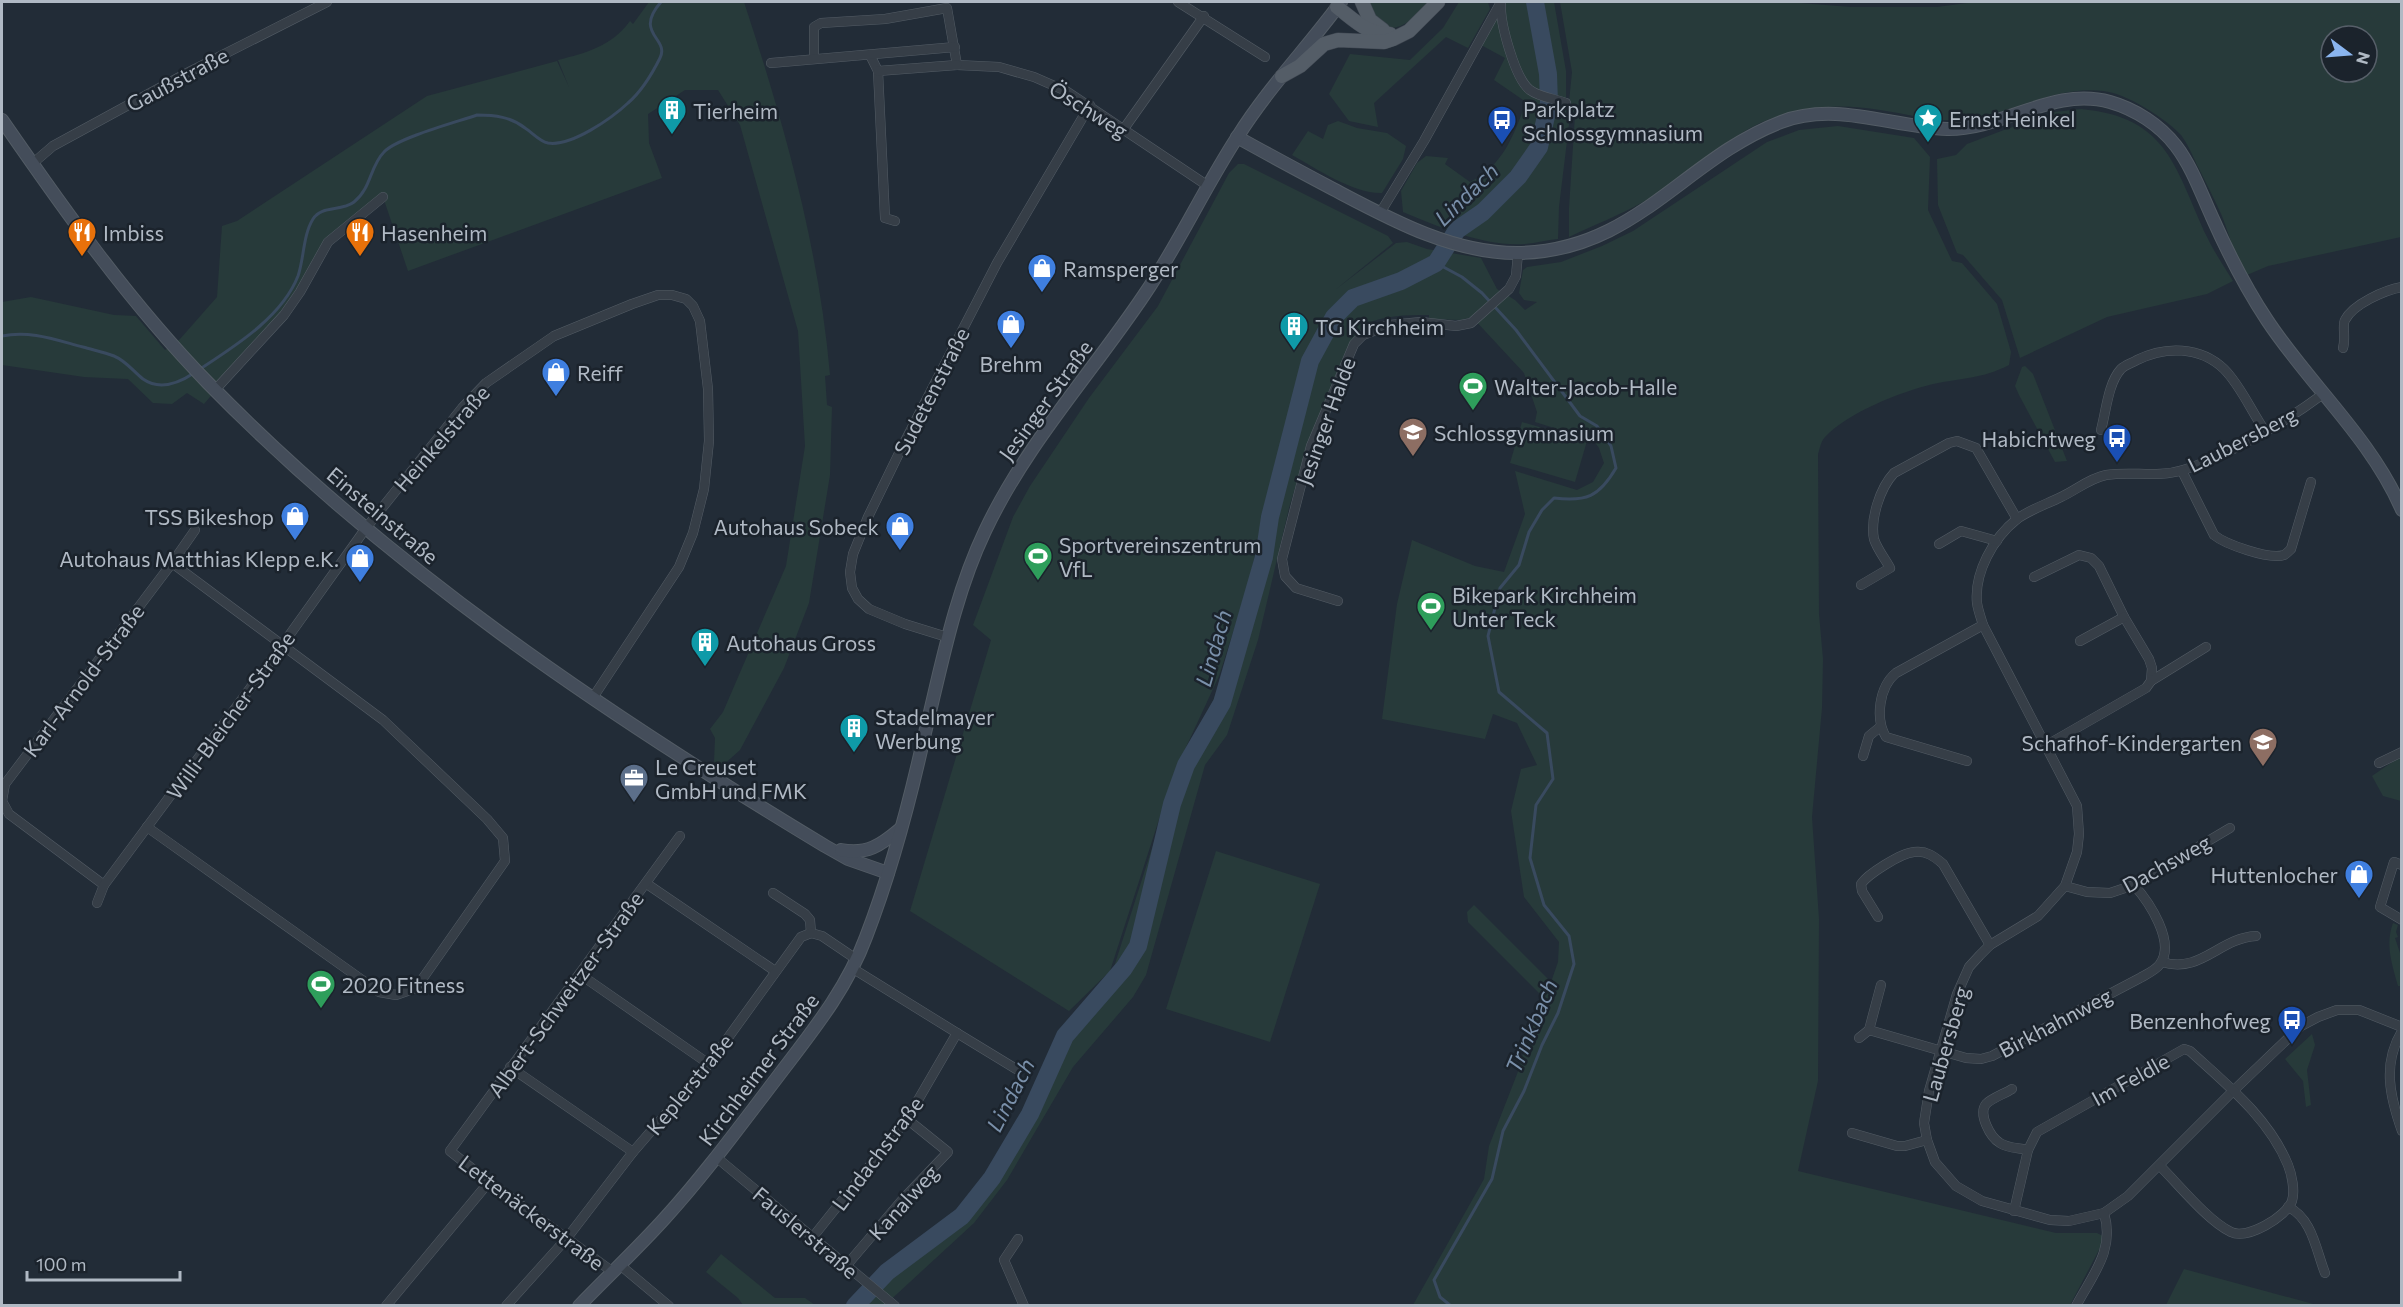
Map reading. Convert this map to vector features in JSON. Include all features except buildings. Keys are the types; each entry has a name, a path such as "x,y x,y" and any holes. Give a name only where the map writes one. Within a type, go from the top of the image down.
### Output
{"main road":[{"path":"1362,2 1373,24 1395,36"},
{"path":"1282,76 1300,66 1324,44 1395,36 1420,22 1438,2"},
{"path":"1336,8 1358,33 1395,36"}],"street":[{"name":"Gaußstraße","path":"32,164 53,146 187,73 327,2"},
{"path":"1178,2 1204,16 1264,57"},
{"path":"1380,213 1501,2"},
{"path":"1501,2 1500,17 1508,46 1522,80 1530,90 1564,102"},
{"path":"814,58 814,27 821,23 885,19 947,8 957,65"},
{"name":"Jesinger Straße","path":"888,873 902,828 948,637 961,592 983,535 1018,469 1144,295 1179,241 1237,137 1336,8"},
{"path":"1123,130 1204,16"},
{"path":"771,63 955,47"},
{"path":"870,55 878,71 885,218 895,221"},
{"name":"Öschweg","path":"878,71 957,65 999,67 1034,77 1090,105 1123,130 1208,186"},
{"path":"1237,137 1380,213 1431,236 1477,248 1518,253 1558,248 1595,237 1619,226 1643,213 1715,159 1747,139 1782,122 1818,114 1842,114 1919,127 1950,129 1990,122 2057,101 2080,99 2112,102 2140,114 2174,143 2188,165 2236,270 2269,323 2365,446 2393,490 2402,510"},
{"name":"Sudetenstraße","path":"948,637 869,609 858,599 852,588 850,572 853,554 900,451 997,263 1090,105"},
{"name":"Einsteinstraße","path":"2,120 99,256 174,346 269,443 366,528 456,601 592,699 712,778 825,846 848,859 888,873"},
{"path":"211,386 284,315 300,292 328,242 383,197"},
{"name":"Jesinger Halde","path":"1338,601 1296,588 1285,576 1282,559 1311,446 1348,356 1363,334 1374,329 1407,323 1456,326 1471,323 1509,289 1516,276 1518,253"},
{"path":"2343,348 2346,338 2343,324 2345,319 2360,305 2387,290 2402,287"},
{"name":"Heinkelstraße","path":"366,528 462,408 486,383 514,362 554,336 632,304 658,296 672,295 686,299 693,306 700,321 708,389 708,441 704,489 698,515 688,549 679,567 592,699"},
{"path":"2101,430 2114,380 2122,368 2151,353 2179,349 2203,355 2223,369 2240,389 2265,431"},
{"name":"Laubersberg","path":"2323,394 2265,431 2205,462 2182,471 2165,474 2104,476 2086,483 2017,519 1985,560 1979,579 1977,603 1983,625 2077,806 2077,852 2065,886 2038,916 1990,945 1969,967 1957,994 1929,1091 1924,1123 1927,1140 1935,1162 1956,1186 1982,1201 2050,1220 2069,1221 2104,1213 2128,1196 2160,1166 2232,1091 2301,1026 2337,1010 2359,1010 2402,1029"},
{"path":"1861,585 1890,568 1874,540 1879,500 1888,479 1894,473 1948,443 1957,441 1976,448 2017,519"},
{"path":"2182,471 2214,535 2223,542 2272,556 2285,555 2291,549 2311,482"},
{"name":"Willi-Bleicher-Straße","path":"97,903 104,885 366,528"},
{"name":"Karl-Arnold-Straße","path":"104,885 9,814 2,801 5,784 195,530"},
{"path":"1939,544 1961,531 1997,542"},
{"path":"2034,577 2079,555 2085,556 2099,566 2124,617 2149,659 2152,668 2151,681"},
{"path":"147,827 380,992 396,996 416,988 505,861 503,838 487,819 382,720 172,563"},
{"path":"2080,641 2124,617"},
{"path":"1967,761 1886,737 1880,727 1879,714 1888,679 1983,625"},
{"path":"2047,745 2146,688 2151,681 2206,647"},
{"path":"1863,756 1869,736 1880,727"},
{"path":"2379,763 2402,752"},
{"name":"Einsteinstraße","path":"825,846 855,853 883,843 902,828"},
{"name":"Dachsweg","path":"2065,886 2087,892 2110,893 2134,885 2230,828"},
{"name":"Albert-Schweitzer-Straße","path":"450,1151 680,837"},
{"path":"1878,917 1862,891 1861,884 1866,877 1906,854 1925,852 1935,856 1943,864 1990,945"},
{"path":"2402,865 2394,862 2380,906 2402,920"},
{"name":"Kirchheimer Straße","path":"581,1305 666,1218 716,1158 822,1019 865,941 888,873"},
{"path":"647,884 775,971"},
{"path":"2134,885 2150,906 2164,937 2165,950 2162,962 2182,966 2191,964 2242,937 2256,936"},
{"path":"773,893 805,914 810,920 811,933 822,936 854,964 957,1034 1016,1069"},
{"name":"Keplerstraße","path":"506,1305 567,1238 633,1152 709,1064 801,937 811,933"},
{"name":"Birkhahnweg","path":"1869,1030 1974,1059 1992,1056 2140,978 2156,969 2162,962"},
{"path":"581,975 709,1064"},
{"path":"1859,1038 1869,1030 1881,985"},
{"path":"2402,1029 2388,1066 2390,1094 2402,1131"},
{"name":"Lindachstraße","path":"812,1238 907,1119 957,1034"},
{"name":"Im Feldle","path":"2014,1211 2028,1150 2032,1139 2043,1126 2184,1049 2190,1051 2232,1091"},
{"path":"510,1067 633,1152"},
{"path":"2012,1089 1988,1102 1983,1115 1997,1141 2003,1145 2028,1150"},
{"path":"2160,1166 2216,1222 2233,1233 2250,1233 2283,1214 2292,1200 2293,1184 2288,1164 2262,1121 2232,1091"},
{"name":"Kanalweg","path":"846,1266 903,1199 948,1152 907,1119"},
{"path":"1852,1133 1897,1146 1927,1140"},
{"name":"Lettenäckerstraße","path":"450,1151 567,1238 617,1268"},
{"name":"Fauslerstraße","path":"716,1158 895,1305"},
{"path":"386,1305 489,1182"},
{"path":"2288,1208 2299,1213 2308,1226 2325,1273"},
{"path":"2076,1305 2108,1243 2104,1213"},
{"path":"1018,1239 1004,1260 1024,1305"},
{"path":"617,1268 669,1305"}],"shaded area":[{"path":"649,2 744,2 773,93 809,233 825,327 830,375 825,376 827,405 832,407 830,475 809,603 784,668 740,750 721,767 714,762 715,738 710,729 723,712 786,566 805,446 798,331 740,125 718,90 685,90 648,114 649,143 662,178 408,271 383,197 328,242 300,292 204,404 187,393 172,404 153,403 128,379 84,377 2,365 2,302 31,297 114,315 136,316 165,350 180,339 217,297 222,226 237,221 427,96 557,61 569,87 558,60 598,47 615,37 630,21 633,24"},
{"path":"1369,2 1429,2 1404,24 1395,28 1387,28 1373,16"},
{"path":"1459,2 1488,2 1490,9 1468,48 1446,37 1374,103 1378,127 1349,121 1329,94 1350,54 1410,60 1443,28"},
{"path":"1504,2 1554,2 1566,71 1566,107 1570,116 1559,207 1558,239 1525,244 1494,242 1462,235 1403,212 1401,191 1417,163 1426,156 1448,158 1445,164 1470,182 1491,167 1512,138 1526,102 1494,80 1505,58 1481,45"},
{"path":"1560,2 1787,2 1851,7 1937,7 1975,2 2401,2 2401,237 2268,266 2247,275 2235,254 2216,203 2181,135 2134,101 2112,93 2085,90 2049,96 1996,113 1961,120 1930,119 1850,107 1819,107 1774,117 1745,131 1643,202 1569,237 1575,115 1569,102 1572,72"},
{"path":"2081,109 2110,114 2133,123 2151,135 2165,150 2186,189 2210,243 2233,281 2207,294 2107,317 2020,358 2002,300 1963,255 1957,253 1938,205 1937,159 1956,155 1967,144 2054,112"},
{"path":"1338,121 1357,128 1387,133 1406,146 1403,159 1382,193 1348,185 1292,155 1308,131 1323,139 1328,125"},
{"path":"1838,126 1914,138 1930,157 1928,210 1952,261 1962,263 1997,304 2011,352 2009,365 1999,370 1980,376 1933,384 1861,411 1825,437 1818,454 1819,614 1823,659 1822,708 1812,817 1819,919 1818,1081 1798,1171 2056,1233 2097,1233 2103,1236 2100,1248 2070,1305 1413,1305 1484,1179 1489,1146 1519,1069 1531,1023 1550,1004 1468,922 1467,912 1474,905 1551,982 1558,962 1559,942 1524,897 1511,811 1521,769 1537,765 1517,723 1493,714 1485,739 1382,719 1397,604 1412,540 1475,566 1504,572 1525,514 1515,471 1577,490 1593,482 1604,463 1599,448 1593,440 1535,422 1537,412 1524,373 1472,317 1461,320 1429,319 1429,315 1411,315 1394,316 1361,326 1362,330 1350,342 1308,445 1289,508 1258,640 1227,735 1205,765 1146,975 1133,997 1073,1067 1007,1180 974,1223 885,1305 848,1306 877,1275 959,1213 1029,1109 1060,1030 1113,970 1176,773 1207,715 1227,667 1250,594 1300,374 1246,592 1219,676 1174,773 1110,971 1069,1011 910,911 991,640 973,625 1013,517 1030,486 1089,398 1158,306 1229,173 1238,164 1244,164 1388,236 1393,243 1335,290 1396,243 1407,242 1427,249 1481,258 1497,289 1515,300 1525,310 1537,302 1524,300 1519,293 1523,270 1527,267 1561,262 1633,231 1767,142 1799,130"},
{"path":"2025,366 2033,374 2067,461 2055,462 2015,386 2022,367"},
{"path":"1522,422 1587,441 1575,482 1510,463"},
{"path":"2401,756 2401,801 2383,796 2372,776"},
{"path":"1216,851 1320,884 1270,1042 1166,1009"},
{"path":"2393,923 2398,925 2396,932 2398,937 2395,938 2401,956 2401,986 2398,986 2390,954"},
{"path":"2312,1034 2315,1045 2307,1070 2311,1105 2306,1107 2303,1081 2285,1059"},
{"path":"721,1254 775,1298 805,1298 815,1305 743,1305 738,1298 706,1272"},
{"path":"2184,1269 2317,1305 2166,1305"}],"waterway":[{"path":"200,369 256,329 281,305 298,276 307,232 313,219 321,212 349,205 360,197 379,158 391,147 414,136 477,115 508,119 520,124 542,141 557,143 568,141 591,130 621,109 642,88 660,58 662,51 651,29 650,21 661,2"},
{"name":"Lindach","path":"855,1306 887,1272 962,1216 992,1178 1030,1114 1065,1036 1124,968 1138,946 1172,804 1186,765 1222,703 1264,557 1270,517 1310,361 1334,317 1353,298 1401,281 1436,263 1457,230 1483,212 1518,177 1539,147 1549,103 1548,74 1535,2"},
{"name":"Trinkbach","path":"1436,263 1462,277 1482,293 1516,330 1580,416 1597,426 1611,446 1616,468 1604,485 1591,495 1575,499 1554,498 1542,510 1529,532 1519,565 1500,588 1488,636 1499,692 1547,733 1553,779 1536,805 1530,858 1544,905 1569,936 1574,964 1558,1013 1542,1045 1524,1091 1503,1131 1492,1179 1434,1280 1440,1297 1451,1306"},
{"path":"2,336 23,334 43,337 106,353 126,363 143,379 156,385 176,382 194,373"}],"place":[{"name":"Tierheim","path":"672,136"},
{"name":"Ernst Heinkel","path":"1928,144"},
{"name":"Parkplatz Schlossgymnasium","path":"1502,146"},
{"name":"Imbiss","path":"82,258"},
{"name":"Hasenheim","path":"360,258"},
{"name":"Ramsperger","path":"1042,294"},
{"name":"Brehm","path":"1011,350"},
{"name":"TG Kirchheim","path":"1294,352"},
{"name":"Reiff","path":"556,398"},
{"name":"Walter-Jacob-Halle","path":"1473,412"},
{"name":"Schlossgymnasium","path":"1413,458"},
{"name":"Habichtweg","path":"2117,464"},
{"name":"TSS Bikeshop","path":"295,542"},
{"name":"Autohaus Sobeck","path":"900,552"},
{"name":"Sportvereinszentrum VfL","path":"1038,582"},
{"name":"Autohaus Matthias Klepp e.K.","path":"360,584"},
{"name":"Bikepark Kirchheim Unter Teck","path":"1431,632"},
{"name":"Autohaus Gross","path":"705,668"},
{"name":"Stadelmayer Werbung","path":"854,754"},
{"name":"Schafhof-Kindergarten","path":"2263,768"},
{"name":"Le Creuset GmbH und FMK","path":"634,804"},
{"name":"Huttenlocher","path":"2359,900"},
{"name":"2020 Fitness","path":"321,1010"},
{"name":"Benzenhofweg","path":"2292,1046"}]}
